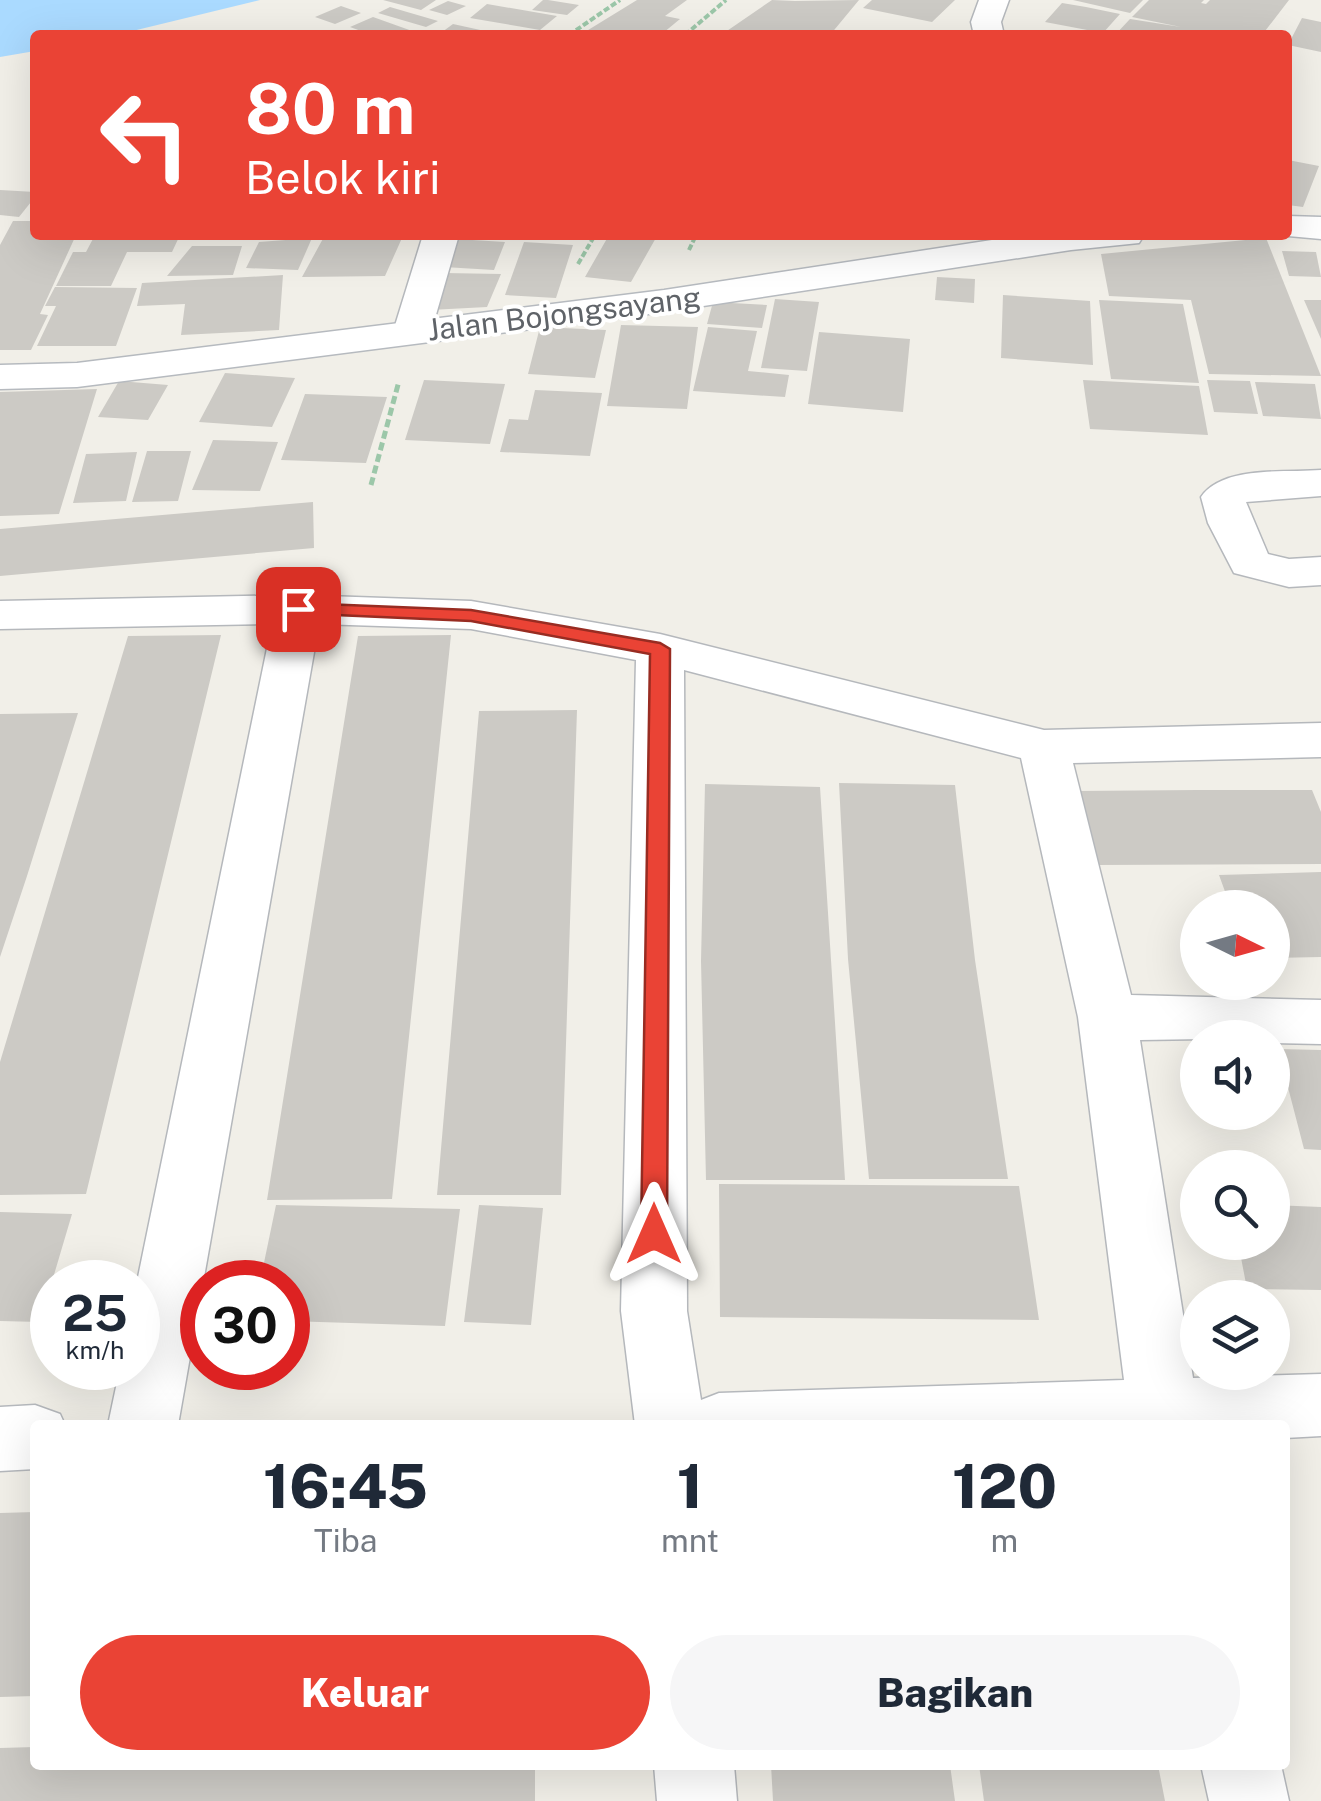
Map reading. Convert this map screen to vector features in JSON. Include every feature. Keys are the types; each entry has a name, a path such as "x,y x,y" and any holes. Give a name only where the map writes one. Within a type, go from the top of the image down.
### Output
{"street":[{"path":"988,30 986,22 994,0"},
{"path":"1292,227 1321,228"},
{"path":"412,332 440,240"},
{"name":"Jalan Bojongsayang","path":"0,377 76,375 412,332 780,284 1052,240"},
{"path":"1321,482 1234,490 1224,497 1230,523 1250,563 1289,574 1321,571"},
{"path":"0,616 298,609 471,616 660,649 1044,747 1321,740"},
{"path":"144,1420 298,609"},
{"path":"660,649 654,886 654,1311 669,1420"},
{"path":"1044,747 1106,1018 1163,1416"},
{"path":"1106,1018 1321,1022"},
{"path":"966,1420 1163,1416 1321,1405"},
{"path":"0,1438 30,1437"},
{"path":"694,1770 697,1801"},
{"path":"1241,1770 1248,1801"}],"path":[{"path":"575,30 620,0"},
{"path":"691,30 726,0"},
{"path":"371,485 412,332"}],"water":[{"path":"0,0 260,0 137,30 30,30 30,52 0,57"}],"building":[{"path":"383,0 436,0 421,10"},
{"path":"543,0 579,5 567,15 532,10"},
{"path":"637,0 687,0 665,16 680,19 667,30 588,30"},
{"path":"772,0 859,0 834,30 728,30"},
{"path":"872,0 955,0 932,22 863,8"},
{"path":"1073,0 1143,0 1130,13"},
{"path":"1149,0 1204,0 1201,3 1206,4 1210,0 1289,0 1266,30 1120,30 1130,19 1181,27 1132,17"},
{"path":"448,1 466,6 447,15 429,10"},
{"path":"1062,3 1120,14 1106,30 1045,22"},
{"path":"487,4 557,16 540,30 470,18"},
{"path":"341,6 361,13 335,24 315,17"},
{"path":"390,7 438,21 426,27 378,13"},
{"path":"373,17 409,30 358,30 350,27"},
{"path":"1302,18 1321,22 1321,52 1292,46"},
{"path":"453,24 480,30 445,30"},
{"path":"1292,161 1319,166 1303,207 1292,206"},
{"path":"0,190 30,192 30,203 19,217 0,215"},
{"path":"13,221 30,221 30,240 74,240 40,314 48,315 31,350 0,350 0,245"},
{"path":"92,240 178,240 172,252 127,252 111,286 56,286 73,252 86,252"},
{"path":"311,240 298,270 246,268 259,242"},
{"path":"322,240 401,240 385,276 302,277"},
{"path":"456,240 505,242 494,270 444,267"},
{"path":"606,240 655,240 631,282 585,277"},
{"path":"1267,240 1321,376 1209,374 1191,300 1109,296 1101,254"},
{"path":"524,242 573,245 556,298 505,295"},
{"path":"192,246 242,246 233,275 167,276"},
{"path":"1282,251 1316,252 1321,277 1289,276"},
{"path":"443,273 501,274 487,307 430,310"},
{"path":"283,275 279,330 181,335 185,304 137,306 142,283"},
{"path":"937,277 975,279 974,303 935,300"},
{"path":"55,287 137,288 116,346 37,346 56,306 45,306"},
{"path":"1003,295 1090,301 1093,365 1001,358"},
{"path":"775,299 819,302 807,371 761,368"},
{"path":"1099,300 1183,304 1199,383 1111,379"},
{"path":"1304,300 1321,300 1321,339"},
{"path":"713,302 767,305 762,328 707,324"},
{"path":"621,325 698,327 687,409 607,406"},
{"path":"540,327 606,330 595,378 528,374"},
{"path":"708,327 757,331 748,371 789,375 785,397 693,391"},
{"path":"819,332 910,339 903,412 808,404"},
{"path":"225,373 295,378 272,427 199,422"},
{"path":"424,380 505,384 490,444 405,440"},
{"path":"1083,380 1199,386 1208,435 1090,429"},
{"path":"1207,380 1250,381 1258,414 1214,412"},
{"path":"119,381 168,385 148,420 98,417"},
{"path":"1255,382 1315,384 1321,419 1263,416"},
{"path":"97,389 59,514 0,516 0,392"},
{"path":"535,390 602,393 590,456 500,452 509,419 528,420"},
{"path":"305,394 387,397 366,463 281,460"},
{"path":"213,440 278,442 260,491 192,490"},
{"path":"147,451 191,451 178,501 132,502"},
{"path":"137,452 126,501 73,503 86,454"},
{"path":"313,502 314,548 0,576 0,529"},
{"path":"221,635 86,1194 0,1195 0,1062 128,636"},
{"path":"451,635 392,1199 267,1200 358,636"},
{"path":"577,710 561,1195 437,1195 479,711"},
{"path":"78,713 27,876 0,957 0,714"},
{"path":"839,783 955,785 975,960 1008,1179 869,1179 848,959"},
{"path":"705,784 820,787 845,1180 706,1180 701,961"},
{"path":"1312,790 1321,812 1321,864 1095,865 1077,791"},
{"path":"1321,872 1321,957 1290,958 1290,890 1224,890 1219,875"},
{"path":"1290,1049 1321,1050 1321,1150 1304,1149 1290,1095"},
{"path":"719,1184 1019,1186 1039,1320 720,1317"},
{"path":"276,1205 460,1209 445,1326 310,1322 310,1260 265,1260"},
{"path":"479,1205 543,1208 531,1325 464,1322"},
{"path":"1290,1206 1321,1207 1321,1290 1290,1290 1290,1280 1245,1280 1241,1260 1290,1260"},
{"path":"0,1212 72,1214 58,1260 30,1260 30,1322 0,1321"},
{"path":"30,1512 30,1696 0,1697 0,1513"},
{"path":"30,1747 30,1770 535,1770 535,1801 0,1801 0,1748"},
{"path":"771,1770 951,1770 955,1801 773,1801"},
{"path":"980,1770 1159,1770 1165,1801 984,1801"}],"route":[{"path":"298,609 380,609 471,616 660,649 654,886 654,1234"}]}
